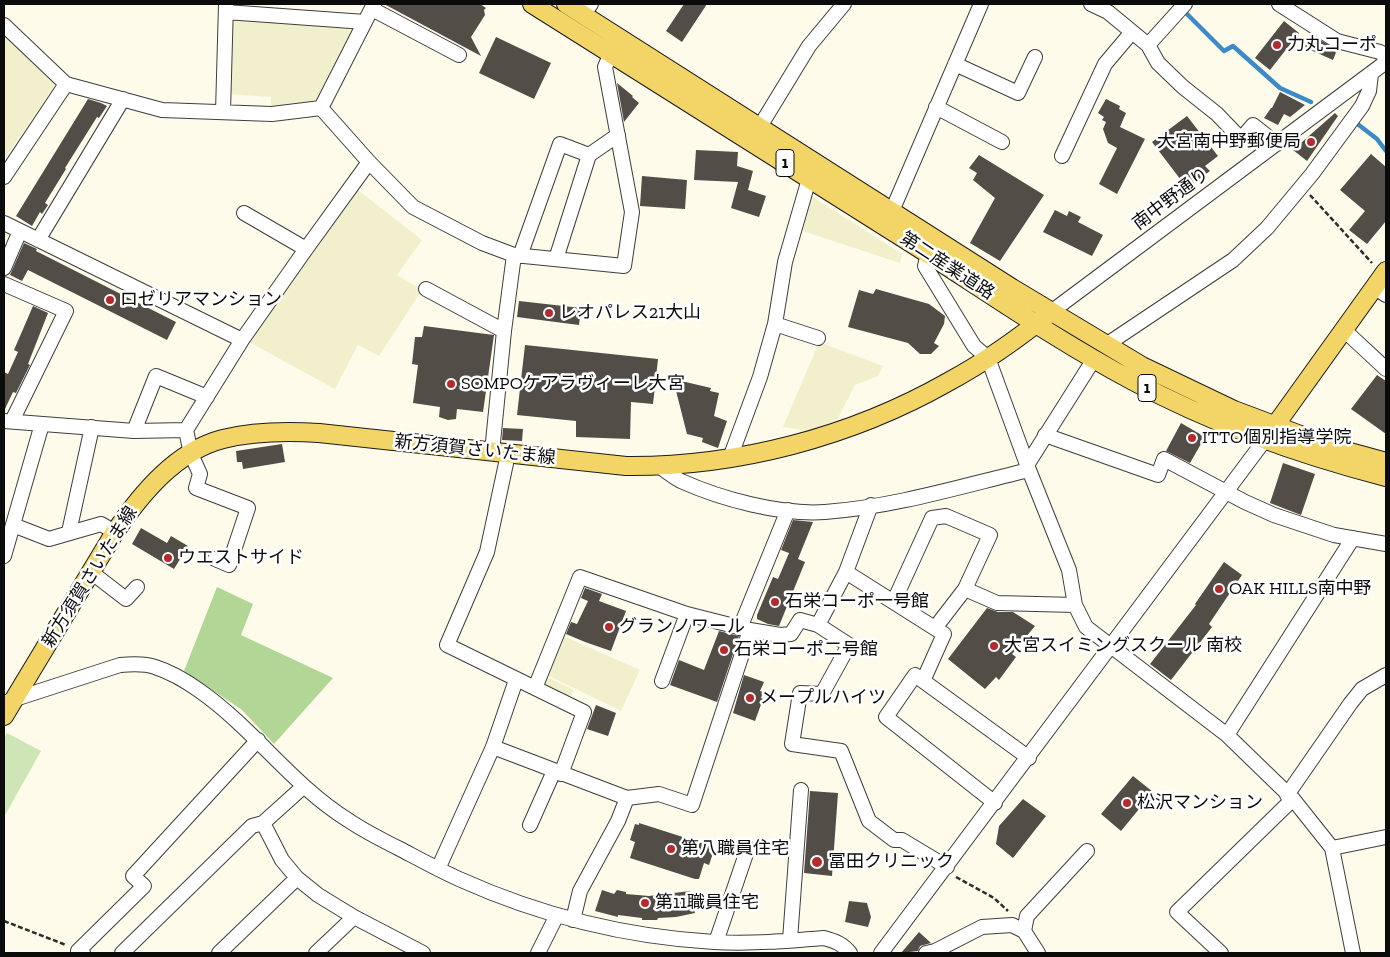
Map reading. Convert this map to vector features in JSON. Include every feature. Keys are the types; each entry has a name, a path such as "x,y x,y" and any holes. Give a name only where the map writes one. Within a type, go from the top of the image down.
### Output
{"main road":[{"name":"第二産業道路","path":"532,4 1094,359 1134,382 1264,441 1386,478"},
{"name":"第二産業道路","path":"566,4 587,9 759,128 1051,312 1142,366 1187,389 1274,426 1335,448 1386,462"},
{"path":"1264,441 1344,330 1380,291 1380,268"},
{"name":"新方須賀さいたま線","path":"4,716 9,701 115,532 144,494 170,469 191,454 222,439 282,431 318,433 588,463 659,466 730,458 791,446 848,427 903,405 948,383 988,358 1051,312"}],"street":[{"path":"759,128 809,46 844,4"},
{"path":"892,211 981,4"},
{"path":"1091,4 1108,12 1148,44 1158,63 1183,87 1217,114 1241,139 1253,125 1277,144"},
{"path":"1148,44 1185,4"},
{"path":"1279,4 1337,40 1380,52 1386,57"},
{"path":"321,108 373,6 459,55"},
{"path":"223,112 226,8 365,22"},
{"path":"4,25 66,84 162,110 272,114 321,108"},
{"path":"1062,156 1105,64 1132,32"},
{"path":"321,108 369,162 413,207 482,244 517,255 624,266 632,212 605,67 611,53"},
{"path":"955,64 1018,93 1034,57"},
{"name":"南中野通り","path":"1051,312 1386,62"},
{"path":"1106,344 1233,260 1267,228 1302,187 1362,106 1369,91 1371,74"},
{"path":"4,177 66,84"},
{"path":"38,240 123,99"},
{"path":"936,107 1002,142"},
{"path":"556,259 589,155 618,135"},
{"path":"530,825 557,772 584,712 447,645 487,552 500,453 504,332 517,255 560,144 589,155"},
{"path":"215,559 229,565 248,508 196,488 200,474 191,454 186,430 242,340 369,162"},
{"path":"730,458 760,377 775,324 785,262 809,179"},
{"path":"244,213 306,249"},
{"path":"4,223 242,340"},
{"path":"4,268 20,231"},
{"path":"928,254 925,266 974,346 988,358 1028,468 1069,570 1075,605 1086,627 1227,735 1290,797 1332,848 1353,953"},
{"path":"4,284 66,311 8,421 134,431 186,430"},
{"path":"426,289 504,332"},
{"path":"775,324 818,338"},
{"path":"1344,330 1386,369"},
{"path":"1028,468 1044,435 1094,359"},
{"path":"134,431 156,376 207,397"},
{"path":"4,556 42,424"},
{"path":"69,532 92,427"},
{"path":"1044,435 1158,475 1164,460 1274,515 1334,535 1386,544"},
{"path":"881,953 1264,441"},
{"path":"659,466 679,480 731,500 788,510 824,512 871,506 1028,468"},
{"path":"818,625 846,572 871,506"},
{"path":"494,747 627,798 658,794 692,805 745,629 788,510"},
{"path":"894,601 932,518 946,516 990,535 964,589 935,628"},
{"path":"13,525 49,539 101,524 115,532"},
{"path":"1227,735 1353,538"},
{"path":"91,572 126,599 137,587"},
{"path":"846,572 944,634 923,681"},
{"path":"535,688 580,578 687,614 745,629 780,635 791,634 800,620 818,625 849,645 822,694 800,692 792,744 841,751 869,821 894,840 902,840 945,869"},
{"path":"964,589 997,603 1075,605"},
{"path":"662,681 687,614"},
{"path":"9,701 120,665 155,666 185,681 207,696 258,740 303,787 348,820 438,869 500,896 573,920 629,932 680,940 716,942 735,948 790,940 824,938 836,941 850,953"},
{"path":"995,803 886,717 915,675 1028,758"},
{"path":"1220,953 1177,912 1290,797 1350,704 1362,689 1386,675"},
{"path":"438,869 494,747 516,680"},
{"path":"81,952 144,886 133,876 258,740"},
{"path":"122,953 252,826 263,823 303,787"},
{"path":"790,940 801,790"},
{"path":"573,920 580,892 618,821 627,798"},
{"path":"263,823 282,860 297,878 318,895 354,917 420,953"},
{"path":"1332,848 1386,836"},
{"path":"716,942 748,848"},
{"path":"1038,953 1025,929 1027,916 1087,851"},
{"path":"220,953 297,878"},
{"path":"538,953 557,915"},
{"path":"316,953 354,917"},
{"path":"926,953 935,951 982,927 1012,925 1025,929"}],"path":[{"path":"1302,187 1380,268"},
{"path":"945,869 994,898 1025,929"},
{"path":"4,922 60,942 81,952"}],"shaded area":[{"path":"232,19 354,25 356,32 319,103 271,107 271,97 228,94"},
{"path":"4,29 55,77 55,85 4,160"},
{"path":"357,189 422,240 397,275 422,290 379,356 358,345 335,389 249,342"},
{"path":"811,196 902,254 900,263 803,231"},
{"path":"819,342 883,366 878,376 855,385 837,420 808,431 783,427"},
{"path":"561,635 640,670 621,711 545,674"},
{"path":"545,676 574,690 569,699 541,686"}],"green space":[{"path":"217,587 253,604 241,635 333,678 274,744 242,710 184,671"},
{"path":"7,733 41,751 4,817 4,738"}],"building":[{"path":"384,4 480,4 486,8 484,10 485,15 471,37 481,56"},
{"path":"684,4 707,4 682,42 666,31"},
{"name":"力丸コーポ","path":"1284,21 1299,33 1270,70 1255,58"},
{"path":"1310,34 1337,50 1333,60 1304,47"},
{"path":"496,37 551,63 534,99 479,73"},
{"path":"617,83 639,103 624,122"},
{"path":"1280,92 1305,105 1290,117 1284,114 1278,125 1264,118 1272,108"},
{"path":"88,99 107,106 99,118 97,117 65,168 45,203 48,205 42,214 40,212 32,226 16,216"},
{"path":"1106,99 1120,106 1119,109 1126,113 1120,127 1145,139 1117,194 1099,184 1117,148 1108,143 1103,129 1106,122 1102,120 1104,117 1098,113"},
{"path":"1335,113 1338,116 1307,161 1293,150"},
{"path":"1187,116 1218,156 1205,166 1210,171 1187,188 1152,142"},
{"path":"696,150 738,152 737,166 753,171 748,190 766,196 759,217 731,208 738,182 694,180"},
{"path":"1371,154 1386,167 1386,221 1367,244 1349,230 1365,211 1340,190"},
{"path":"979,155 1044,195 1000,261 970,243 995,198 973,180 977,173 969,168"},
{"path":"642,176 687,180 685,209 640,206"},
{"path":"1055,210 1067,216 1069,211 1081,217 1078,222 1103,235 1092,256 1043,232"},
{"name":"ロゼリアマンション","path":"24,243 37,249 36,251 176,322 167,340 28,270 22,281 10,275"},
{"path":"876,289 929,304 945,316 944,324 934,343 939,346 931,354 920,354 908,343 848,327 859,290 873,294"},
{"name":"レオパレス21大山","path":"519,301 581,308 579,325 517,317"},
{"path":"33,306 48,313 28,364 30,365 16,393 13,392 4,411 4,372 8,374 18,352 14,350"},
{"name":"SOMPOケアラヴィーレ大宮","path":"424,326 494,335 483,412 457,409 456,419 448,420 439,417 440,407 413,403 418,365 412,364 415,337 422,337"},
{"path":"525,345 658,359 653,404 631,402 630,439 576,437 576,421 517,415"},
{"path":"1377,375 1386,381 1386,434 1351,409"},
{"path":"677,380 711,388 710,391 719,393 714,416 727,421 718,448 702,442 703,438 687,434 675,387"},
{"path":"1181,423 1205,437 1190,463 1166,451"},
{"path":"503,428 523,429 522,441 502,440"},
{"path":"282,444 285,462 243,469 242,462 237,462 236,451"},
{"path":"1283,463 1315,474 1301,515 1270,503"},
{"path":"793,520 813,522 798,559 805,562 779,626 768,624 757,619 757,615 773,577 778,579 789,553 781,550"},
{"name":"ウエストサイド","path":"141,528 167,543 171,536 188,546 174,569 132,544"},
{"path":"1224,562 1242,575 1209,624 1212,627 1171,680 1150,664 1196,605"},
{"path":"585,588 602,594 599,601 626,611 611,651 566,634 571,622 577,624 588,601 581,598"},
{"path":"987,608 998,612 1013,612 1035,626 1012,654 1016,657 999,680 996,677 985,689 948,659"},
{"path":"719,631 739,636 717,702 670,685 679,660 704,670"},
{"name":"メープルハイツ","path":"744,675 764,682 760,691 763,692 761,698 763,699 755,721 733,713"},
{"path":"596,705 616,713 608,736 587,729"},
{"name":"松沢マンション","path":"1133,776 1153,792 1121,831 1101,814"},
{"path":"810,791 838,793 832,876 804,873"},
{"path":"1023,799 1046,816 1013,858 996,844 999,826"},
{"name":"第八職員住宅","path":"639,823 711,846 709,852 713,853 709,865 704,863 699,879 630,858 635,842 630,840 635,824 639,825"},
{"name":"第11職員住宅","path":"602,890 614,894 617,890 626,892 626,894 649,896 690,891 695,913 658,918 657,920 642,920 642,918 618,915 618,917 595,911"},
{"path":"849,901 867,903 871,917 868,927 845,922"},
{"path":"919,932 931,943 920,946 918,951 901,953"}],"waterway":[{"path":"1183,10 1224,51 1233,46 1280,88 1311,102"},
{"path":"1355,122 1377,139 1386,151"}],"place":[{"name":"力丸コーポ","path":"1277,45"},
{"name":"大宮南中野郵便局","path":"1311,142"},
{"name":"ロゼリアマンション","path":"110,300"},
{"name":"レオパレス21大山","path":"549,313"},
{"name":"SOMPOケアラヴィーレ大宮","path":"451,384"},
{"name":"ITTO個別指導学院","path":"1192,438"},
{"name":"ウエストサイド","path":"168,558"},
{"name":"OAK HILLS南中野","path":"1219,589"},
{"name":"石栄コーポ一号館","path":"775,602"},
{"name":"グランノワール","path":"609,627"},
{"name":"大宮スイミングスクール 南校","path":"994,646"},
{"name":"石栄コーポ二号館","path":"724,650"},
{"name":"メープルハイツ","path":"750,698"},
{"name":"松沢マンション","path":"1127,803"},
{"name":"第八職員住宅","path":"671,849"},
{"name":"冨田クリニック","path":"817,862"},
{"name":"第11職員住宅","path":"645,903"}]}
